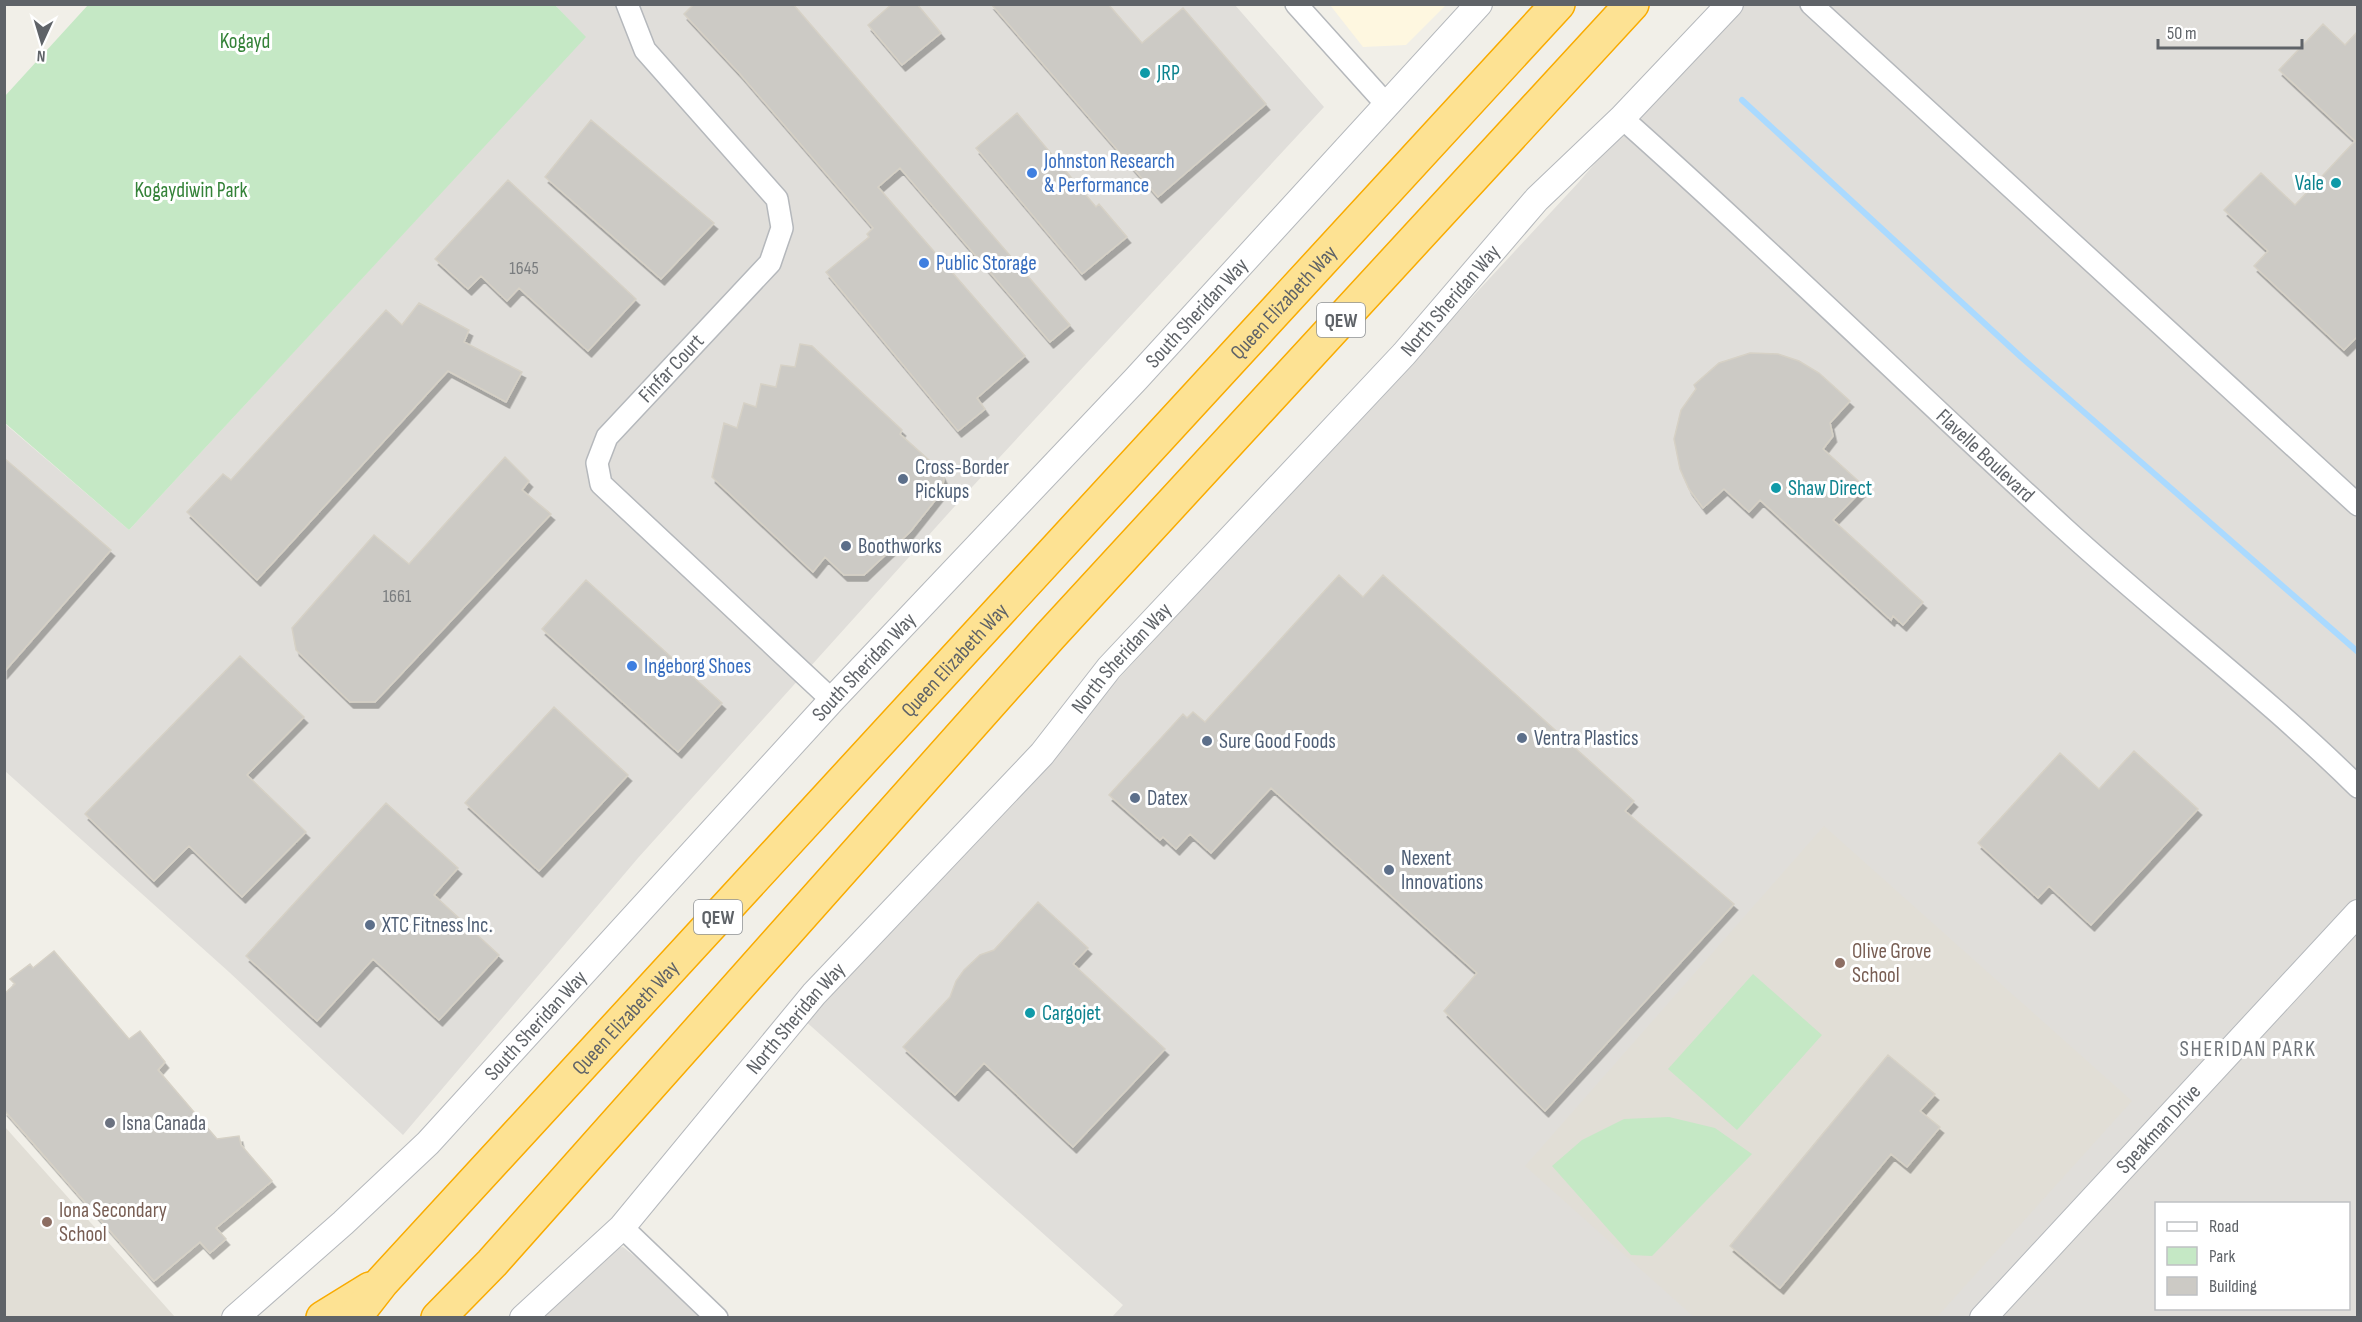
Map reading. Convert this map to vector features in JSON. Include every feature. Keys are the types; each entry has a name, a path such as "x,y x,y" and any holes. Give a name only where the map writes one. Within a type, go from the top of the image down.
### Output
{"highway":[{"name":"Queen Elizabeth Way","path":"354,1317 382,1282 1558,4"},
{"name":"QEW","path":"438,1317 500,1254 1058,627 1632,4"},
{"path":"323,1317 382,1282"}],"street":[{"name":"Finfar Court","path":"627,4 645,50 777,199 782,228 771,263 608,437 597,463 601,484 832,700"},
{"path":"1296,4 1386,104"},
{"name":"South Sheridan Way","path":"235,1317 342,1223 428,1143 832,700 1136,379 1479,4"},
{"name":"North Sheridan Way","path":"523,1317 622,1227 814,994 1042,754 1109,668 1404,354 1537,199 1622,118 1730,4"},
{"path":"1811,4 2358,506"},
{"name":"Flavelle Boulevard","path":"1622,118 1713,198 2066,531 2293,726 2358,787"},
{"name":"Speakman Drive","path":"1983,1317 2358,913"},
{"path":"622,1227 717,1317"}],"shaded area":[{"path":"555,5 1235,5 1324,107 973,486 638,858 403,1135 229,972 5,771 4,423 129,530 585,37"},
{"path":"1330,5 1446,5 1406,45 1363,47"},
{"path":"1731,5 2357,5 2357,1317 1112,1317 1123,1305 803,1019 1578,183"},
{"name":"Olive Grove School","path":"1824,826 2132,1101 1937,1317 1694,1317 1525,1166"},
{"name":"Iona Secondary School","path":"5,1127 175,1317 5,1317"},
{"path":"623,1247 711,1317 540,1318 598,1252"}],"green space":[{"name":"Kogaydiwin Park","path":"88,5 555,5 586,37 129,530 5,423 5,96"},
{"path":"1753,974 1822,1035 1737,1130 1668,1069"},
{"path":"1669,1117 1715,1128 1752,1154 1652,1256 1631,1255 1552,1166 1582,1140 1624,1119"}],"building":[{"path":"694,4 793,4 1070,325 1050,342 900,168 878,187 1025,356 977,398 985,409 958,431 826,272 869,237 867,234 873,228 740,74 684,14"},
{"path":"892,4 917,4 941,33 902,65 868,25"},
{"name":"JRP","path":"991,4 1108,4 1142,43 1183,8 1266,104 1158,197"},
{"name":"Vale","path":"2323,24 2345,45 2358,31 2358,336 2344,350 2254,266 2268,251 2224,210 2261,173 2295,205 2355,141 2279,70"},
{"name":"Johnston Research & Performance","path":"1017,113 1096,207 1099,204 1127,237 1082,274 976,148"},
{"path":"591,120 714,223 661,279 545,177"},
{"path":"508,180 636,299 588,351 519,288 507,301 481,276 468,289 435,259"},
{"path":"419,303 469,330 464,342 522,372 506,402 448,371 257,580 187,512 223,474 231,480 386,310 402,325"},
{"path":"800,344 812,346 902,430 900,434 939,469 944,479 941,493 910,532 864,575 844,575 825,557 813,572 712,477 724,423 737,428 744,403 756,407 761,384 776,387 781,365 795,367"},
{"name":"Shaw Direct","path":"1750,353 1778,354 1799,361 1819,373 1850,401 1830,423 1833,436 1823,449 1865,487 1833,520 1923,602 1903,625 1893,616 1891,620 1760,500 1749,512 1724,489 1703,508 1689,489 1680,469 1674,439 1681,410 1696,389 1694,385 1719,363"},
{"path":"505,457 529,481 522,490 551,514 375,702 350,702 296,650 292,628 374,535 409,564"},
{"path":"4,458 111,550 4,672"},
{"path":"1339,575 1363,597 1383,575 1634,801 1625,811 1734,904 1545,1111 1444,1011 1477,973 1271,788 1211,853 1190,834 1176,849 1163,837 1160,840 1109,795 1183,714 1187,718 1193,712 1205,722"},
{"name":"Ingeborg Shoes","path":"586,580 722,703 678,752 542,629"},
{"path":"240,656 304,717 247,775 306,832 242,897 189,846 154,881 85,814"},
{"path":"554,707 628,775 539,871 465,803"},
{"path":"2134,751 2198,809 2091,925 2049,886 2038,898 1978,843 2060,753 2099,789"},
{"name":"XTC Fitness Inc.","path":"386,803 458,868 434,895 499,955 439,1020 373,959 317,1021 246,956"},
{"name":"Cargojet","path":"1038,902 1088,948 1073,964 1165,1049 1073,1147 984,1063 955,1095 903,1047 950,997 956,981 964,970 980,955 994,950"},
{"name":"Isna Canada","path":"54,951 129,1039 140,1031 165,1062 158,1070 217,1139 239,1136 241,1145 272,1181 216,1228 226,1239 210,1253 200,1242 154,1281 4,1110 4,994 15,984 10,979 30,964 33,968"},
{"path":"1888,1055 1935,1094 1920,1111 1940,1127 1907,1167 1891,1154 1780,1288 1730,1246"}],"waterway":[{"path":"1742,100 2021,357 2358,652"}],"place":[{"name":"JRP","path":"1145,73"},
{"name":"Johnston Research & Performance","path":"1032,173"},
{"name":"Vale","path":"2336,183"},
{"name":"Public Storage","path":"924,263"},
{"name":"Cross-Border Pickups","path":"903,479"},
{"name":"Shaw Direct","path":"1776,488"},
{"name":"Boothworks","path":"846,546"},
{"name":"Ingeborg Shoes","path":"632,666"},
{"name":"Ventra Plastics","path":"1522,738"},
{"name":"Sure Good Foods","path":"1207,741"},
{"name":"Datex","path":"1135,798"},
{"name":"Nexent Innovations","path":"1389,870"},
{"name":"XTC Fitness Inc.","path":"370,925"},
{"name":"Olive Grove School","path":"1840,963"},
{"name":"Cargojet","path":"1030,1013"},
{"name":"Isna Canada","path":"110,1123"},
{"name":"Iona Secondary School","path":"47,1222"}],"district":[{"name":"SHERIDAN PARK","path":"2248,1048"}],"park label":[{"name":"Kogayd","path":"245,41"}]}
